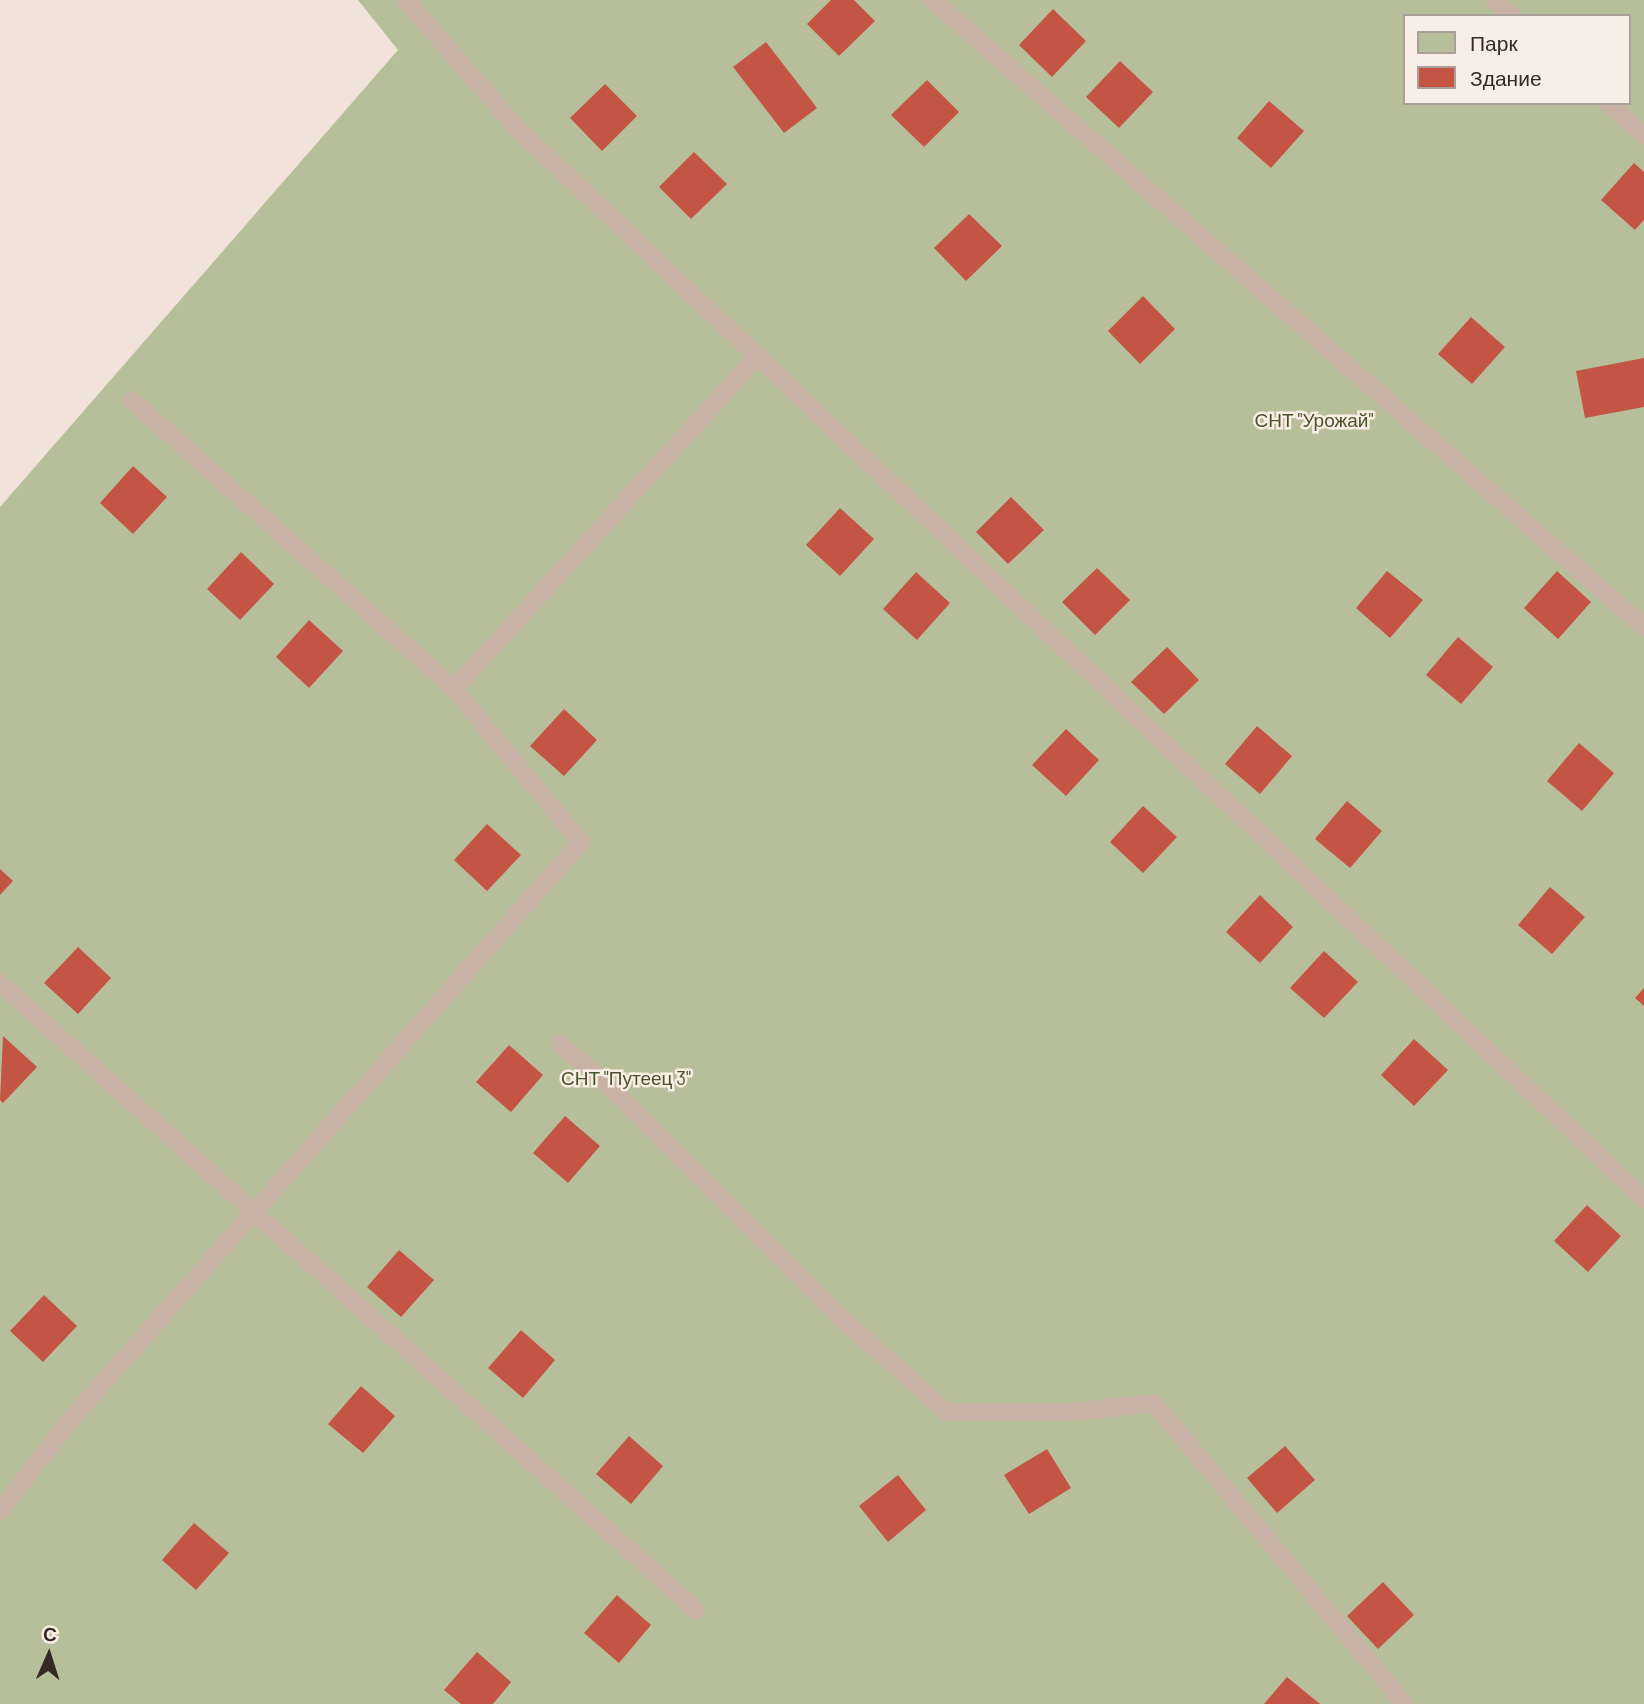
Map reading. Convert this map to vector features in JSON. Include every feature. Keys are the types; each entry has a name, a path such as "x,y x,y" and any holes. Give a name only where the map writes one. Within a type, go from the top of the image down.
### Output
{"lane":[{"path":"406,0 516,127 759,355 1644,1199"},
{"path":"933,0 1644,627"},
{"path":"1495,0 1510,14"},
{"path":"1610,105 1644,136"},
{"path":"454,689 759,355"},
{"path":"0,1511 72,1418 581,842 454,689 132,400"},
{"path":"0,983 696,1610"},
{"path":"560,1044 605,1082 838,1315 947,1412 1074,1412 1154,1403 1405,1704"}],"green space":[{"name":"СНТ \"Путеец 3\"","path":"358,0 1644,0 1644,1704 0,1704 0,507 398,50"}],"building":[{"path":"831,0 854,0 875,21 839,56 807,24"},
{"path":"1053,9 1086,41 1052,77 1019,45"},
{"path":"766,42 817,108 784,133 733,67"},
{"path":"1120,61 1153,92 1119,128 1086,97"},
{"path":"927,80 959,112 924,147 891,115"},
{"path":"605,84 637,116 602,151 570,118"},
{"path":"1269,101 1304,131 1271,168 1237,138"},
{"path":"694,152 727,184 691,219 659,187"},
{"path":"1634,163 1644,172 1644,220 1635,230 1601,200"},
{"path":"969,214 1002,246 966,281 934,248"},
{"path":"1143,296 1175,329 1140,364 1108,331"},
{"path":"1471,317 1505,347 1472,384 1438,354"},
{"path":"1644,358 1644,407 1585,418 1576,371"},
{"path":"133,466 167,497 133,534 100,503"},
{"path":"1011,497 1044,530 1008,564 976,532"},
{"path":"840,508 874,539 840,576 806,545"},
{"path":"241,552 274,584 240,620 207,589"},
{"path":"1097,568 1130,600 1095,635 1062,602"},
{"path":"1387,571 1423,600 1390,638 1356,608"},
{"path":"1557,571 1591,602 1558,639 1524,608"},
{"path":"916,572 950,603 917,640 883,609"},
{"path":"309,620 343,651 309,688 276,657"},
{"path":"1458,637 1493,667 1461,704 1426,675"},
{"path":"1167,647 1199,680 1164,714 1131,682"},
{"path":"564,709 597,740 564,776 530,746"},
{"path":"1257,726 1292,756 1260,794 1225,764"},
{"path":"1066,729 1099,760 1066,796 1032,765"},
{"path":"1579,743 1614,773 1582,811 1547,781"},
{"path":"1347,801 1382,831 1350,868 1315,839"},
{"path":"1143,806 1177,837 1143,873 1110,842"},
{"path":"487,824 521,855 487,891 454,860"},
{"path":"0,869 13,881 0,895"},
{"path":"1550,887 1585,917 1552,954 1518,925"},
{"path":"1260,895 1293,927 1260,963 1226,932"},
{"path":"78,947 111,978 78,1014 44,983"},
{"path":"1324,951 1358,982 1324,1018 1290,988"},
{"path":"1644,988 1644,1006 1635,998"},
{"path":"3,1036 37,1067 3,1103 0,1100"},
{"path":"1414,1039 1448,1070 1414,1106 1381,1075"},
{"path":"509,1045 543,1075 511,1112 476,1082"},
{"path":"565,1116 600,1146 568,1183 533,1153"},
{"path":"1587,1205 1621,1236 1588,1272 1554,1241"},
{"path":"399,1250 434,1280 401,1317 367,1287"},
{"path":"44,1295 77,1326 43,1362 10,1331"},
{"path":"521,1330 555,1360 523,1398 488,1368"},
{"path":"361,1386 395,1416 363,1453 328,1424"},
{"path":"629,1436 663,1466 631,1504 596,1474"},
{"path":"1285,1446 1315,1480 1277,1513 1247,1478"},
{"path":"1047,1449 1071,1488 1029,1514 1004,1475"},
{"path":"898,1475 926,1510 888,1542 859,1506"},
{"path":"194,1523 229,1553 196,1590 162,1560"},
{"path":"1383,1582 1414,1615 1378,1649 1347,1616"},
{"path":"617,1595 651,1625 619,1663 584,1633"},
{"path":"477,1652 511,1682 493,1704 461,1704 444,1690"},
{"path":"1287,1677 1320,1704 1264,1704"}],"park label":[{"name":"СНТ \"Урожай\"","path":"1314,420"}]}
